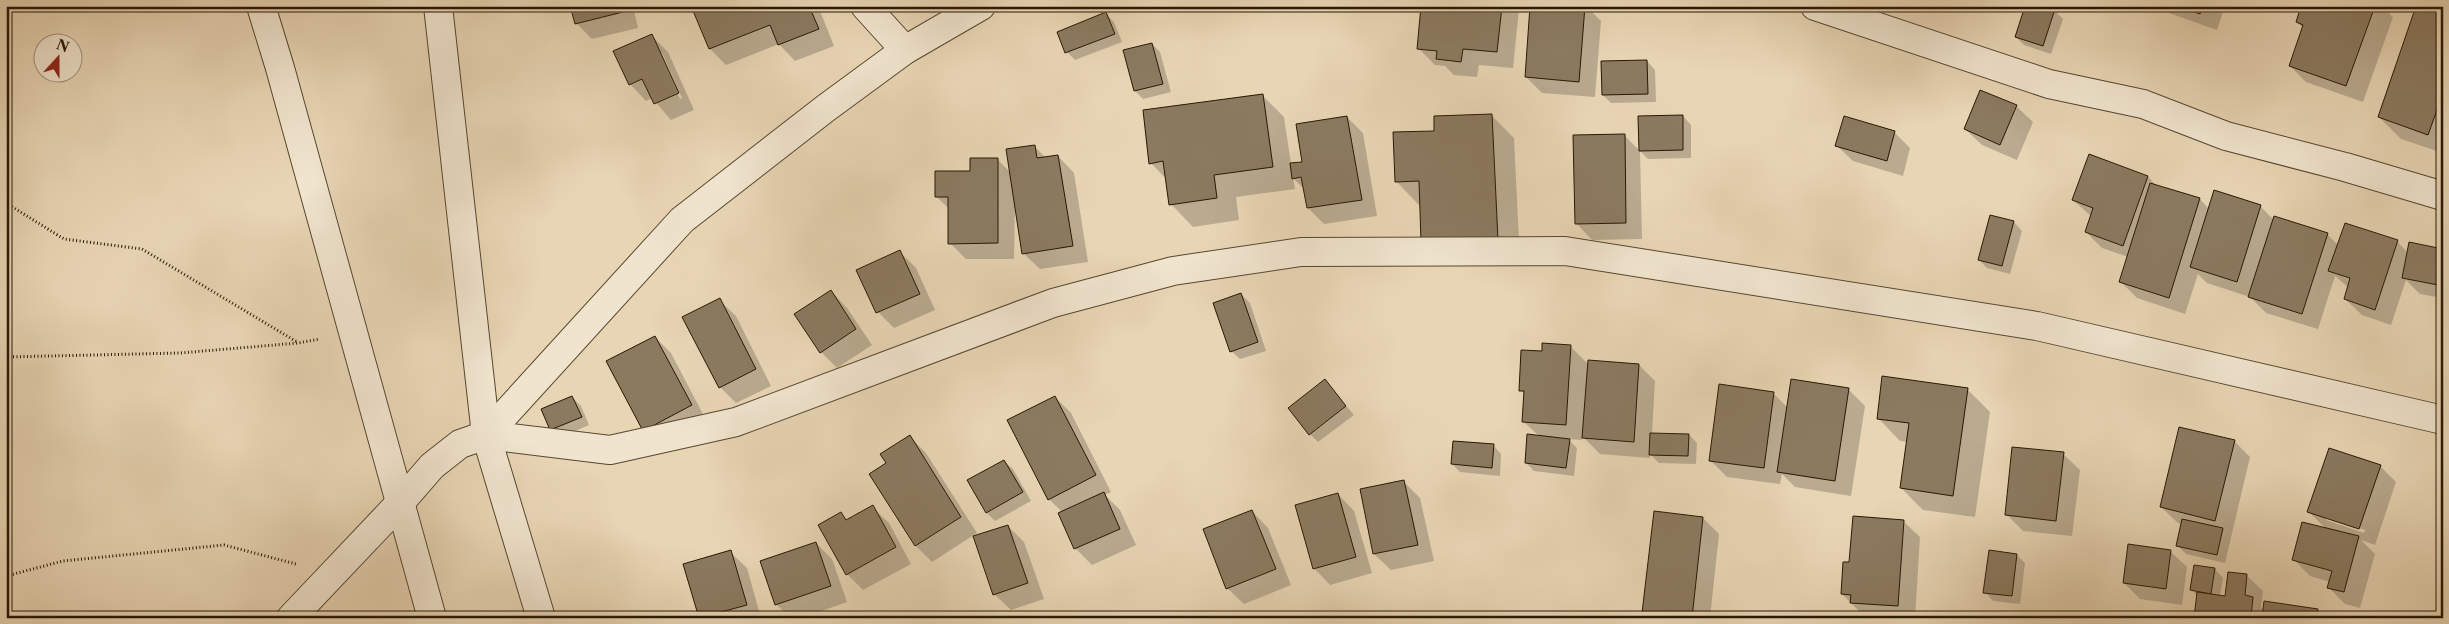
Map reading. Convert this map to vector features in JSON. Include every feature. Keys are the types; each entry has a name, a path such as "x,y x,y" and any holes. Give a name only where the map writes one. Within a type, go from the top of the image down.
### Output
{"street":[{"path":"261,6 280,68 432,618"},
{"path":"438,6 486,435 541,618"},
{"path":"865,6 905,50"},
{"path":"486,435 682,220 826,108 905,50 981,6"},
{"path":"1814,6 2049,84 2143,104 2226,136 2345,167 2443,196"},
{"path":"291,618 439,460 460,444 486,435 610,450 736,422 1053,303 1173,271 1301,252 1566,252 2037,326 2443,420"}],"path":[{"path":"6,203 64,239 142,249 298,343"},
{"path":"6,357 180,352 298,343 352,332"},
{"path":"6,576 63,561 224,545 334,573"}],"building":[{"path":"570,6 621,6 623,12 575,24"},
{"path":"691,6 809,6 819,29 778,45 770,25 709,49"},
{"path":"1421,6 1502,6 1497,52 1463,49 1461,62 1436,59 1437,51 1417,49"},
{"path":"1530,6 1585,6 1579,82 1525,77"},
{"path":"2025,6 2046,6 2055,9 2043,46 2015,37"},
{"path":"2178,6 2203,6 2200,14"},
{"path":"2301,6 2375,6 2346,86 2289,66 2303,25 2296,22"},
{"path":"2416,6 2443,6 2443,93 2428,135 2378,117"},
{"path":"1106,12 1115,34 1065,53 1057,32"},
{"path":"652,34 679,93 654,104 642,79 629,85 613,51"},
{"path":"1152,43 1163,84 1134,91 1123,50"},
{"path":"1647,60 1648,94 1602,95 1601,61"},
{"path":"1980,90 2017,105 2000,145 1964,129"},
{"path":"1263,94 1273,167 1214,175 1217,198 1169,205 1163,161 1149,164 1143,110"},
{"path":"1492,114 1498,240 1421,242 1419,181 1395,182 1393,132 1434,131 1434,116"},
{"path":"1683,115 1683,150 1639,151 1638,116"},
{"path":"1347,116 1362,200 1307,208 1301,177 1292,179 1290,163 1302,162 1296,124"},
{"path":"1844,116 1895,131 1887,161 1835,146"},
{"path":"1625,134 1626,223 1575,224 1573,135"},
{"path":"1035,145 1037,158 1058,155 1073,246 1022,254 1006,149"},
{"path":"2089,154 2148,176 2123,246 2085,232 2093,208 2072,200"},
{"path":"970,158 998,158 998,243 948,244 948,197 935,197 935,171 970,171"},
{"path":"2150,183 2200,198 2169,298 2119,282"},
{"path":"2214,190 2261,205 2237,282 2190,267"},
{"path":"1990,215 2014,221 2002,266 1978,260"},
{"path":"2274,216 2328,233 2302,314 2248,297"},
{"path":"2345,223 2398,240 2375,310 2344,299 2350,278 2328,271"},
{"path":"2409,242 2443,249 2443,286 2402,278"},
{"path":"900,250 920,294 876,313 856,270"},
{"path":"831,290 856,329 820,353 794,314"},
{"path":"1241,293 1258,342 1230,352 1213,303"},
{"path":"720,298 756,369 719,388 682,317"},
{"path":"655,336 692,405 643,431 606,361"},
{"path":"1542,343 1571,345 1566,425 1522,422 1524,391 1519,391 1521,350 1542,351"},
{"path":"1588,360 1639,364 1634,442 1582,438"},
{"path":"1882,376 1968,388 1953,496 1900,488 1909,423 1877,419"},
{"path":"1325,379 1346,406 1309,435 1288,408"},
{"path":"1791,379 1849,388 1835,481 1777,472"},
{"path":"1719,384 1774,392 1764,468 1709,461"},
{"path":"572,396 582,417 550,430 541,409"},
{"path":"1055,396 1096,475 1048,500 1007,420"},
{"path":"2179,427 2235,440 2215,521 2160,507"},
{"path":"1650,433 1689,434 1688,456 1649,455"},
{"path":"1527,434 1570,439 1566,468 1525,463"},
{"path":"910,435 961,517 915,546 869,474 886,463 880,454"},
{"path":"1453,441 1494,444 1492,468 1451,464"},
{"path":"2012,447 2064,452 2056,521 2005,515"},
{"path":"2329,448 2381,465 2359,529 2307,512"},
{"path":"1004,460 1023,492 986,513 967,480"},
{"path":"1404,480 1418,545 1373,554 1360,489"},
{"path":"1104,492 1120,529 1074,549 1058,513"},
{"path":"1338,493 1356,557 1313,569 1295,505"},
{"path":"873,505 896,547 846,575 818,525 841,512 846,520"},
{"path":"1252,510 1276,569 1226,589 1203,529"},
{"path":"1654,511 1703,517 1692,618 1642,613"},
{"path":"1853,516 1904,520 1898,606 1850,603 1851,595 1841,594 1843,562 1849,562"},
{"path":"2182,519 2223,528 2217,555 2176,546"},
{"path":"2302,522 2359,536 2344,592 2327,588 2332,571 2292,560"},
{"path":"1008,525 1028,583 993,595 973,536"},
{"path":"816,542 831,586 775,605 760,561"},
{"path":"2128,544 2171,550 2166,589 2123,583"},
{"path":"731,550 747,605 699,618 683,564"},
{"path":"1989,550 2017,554 2012,596 1983,593"},
{"path":"2194,565 2215,568 2211,594 2190,590"},
{"path":"2228,572 2247,574 2245,595 2253,597 2251,618 2194,618 2197,592 2225,596"},
{"path":"2264,601 2318,609 2317,618 2262,618"}]}
